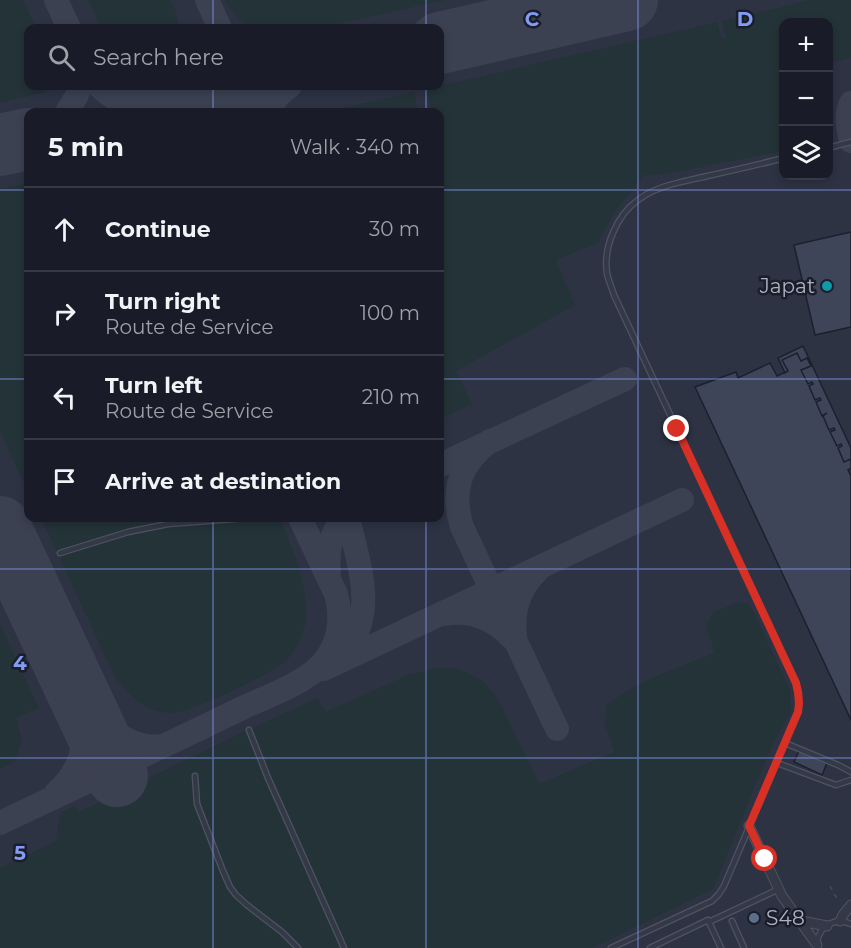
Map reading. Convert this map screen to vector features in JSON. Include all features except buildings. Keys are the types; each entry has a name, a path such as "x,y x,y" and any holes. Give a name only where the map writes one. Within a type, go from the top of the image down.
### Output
{"street":[{"path":"749,826 779,889 817,946"},
{"path":"840,921 849,906"},
{"path":"801,921 826,926"}],"lane":[{"path":"833,147 851,142"},
{"path":"611,948 712,901 719,894 777,763 798,712 799,702 796,683 614,295 607,273 607,252 611,236 623,215 638,199 655,190 675,184 779,159"},
{"path":"60,553 128,532 168,524 194,522"},
{"path":"249,730 344,948"},
{"path":"785,743 851,772"},
{"path":"777,763 836,785 851,780"},
{"path":"195,776 197,804 230,887 246,905 282,932 297,948"},
{"path":"650,948 779,889"},
{"path":"732,921 744,948"},
{"path":"817,946 821,931 826,926 840,921 851,924"},
{"path":"709,922 722,948"}],"path":[{"path":"830,886 837,899 849,906"}],"shaded area":[{"path":"0,0 851,0 851,948 0,948"},
{"path":"0,0 23,0 34,24 24,24 24,90 45,90 45,92 0,103"},
{"path":"88,0 170,0 175,8 178,24 99,24"},
{"path":"225,0 445,0 339,24 246,24 230,9"},
{"path":"811,0 851,0 851,58 833,63 833,18 779,18 779,152 666,174 644,175 615,211 598,243 556,260 575,305 456,371 472,404 444,417 444,108 431,108 426,90 444,90 444,85 717,22 722,39 726,38 722,21"},
{"path":"414,92 417,108 343,108"},
{"path":"24,184 24,483 0,431 0,189"},
{"path":"43,522 281,522 294,554 305,594 306,607 304,629 287,660 249,683 212,700 181,712 171,713 153,710 139,702 115,677"},
{"path":"739,602 750,605 790,689 791,712 773,743 713,889 593,948 0,948 0,868 56,841 60,813 74,806 79,812 318,698 326,712 410,674 439,668 453,668 484,682 498,699 539,784 614,752 605,725 606,706 644,682 715,653 706,626 713,612"},
{"path":"0,625 39,708 16,718 22,740 14,762 0,769"}],"taxiway":[{"path":"56,0 67,24"},
{"path":"207,0 218,24"},
{"path":"69,108 78,90"},
{"path":"104,90 117,100 136,106 156,107 179,104"},
{"path":"246,90 252,108"},
{"path":"270,108 284,90"},
{"path":"186,102 213,103 229,108"},
{"path":"851,103 848,117 851,141"},
{"path":"18,141 24,139"},
{"path":"444,463 625,379"},
{"path":"490,441 471,459 460,479 457,502 462,527 557,729"},
{"path":"324,669 682,500"},
{"path":"0,823 282,690 320,666 332,650 338,632 338,604 336,594 302,522"},
{"path":"329,573 330,544 341,522"},
{"path":"334,661 349,646 358,630 362,612 361,575 349,522"},
{"path":"515,636 518,600 526,584 538,570"},
{"path":"444,614 473,614 490,621 512,638"},
{"path":"56,793 76,769 81,756 82,714 73,683"},
{"path":"79,694 98,717 119,735 143,746 162,746"}],"runway":[{"path":"444,42 627,0"},
{"path":"160,108 240,90"},
{"path":"0,145 24,140"},
{"path":"0,527 117,776"}],"place":[{"name":"Japat","path":"827,286"},
{"name":"S48","path":"754,918"}],"route":[{"path":"677,429 799,693 798,712 749,826 765,859"}]}
